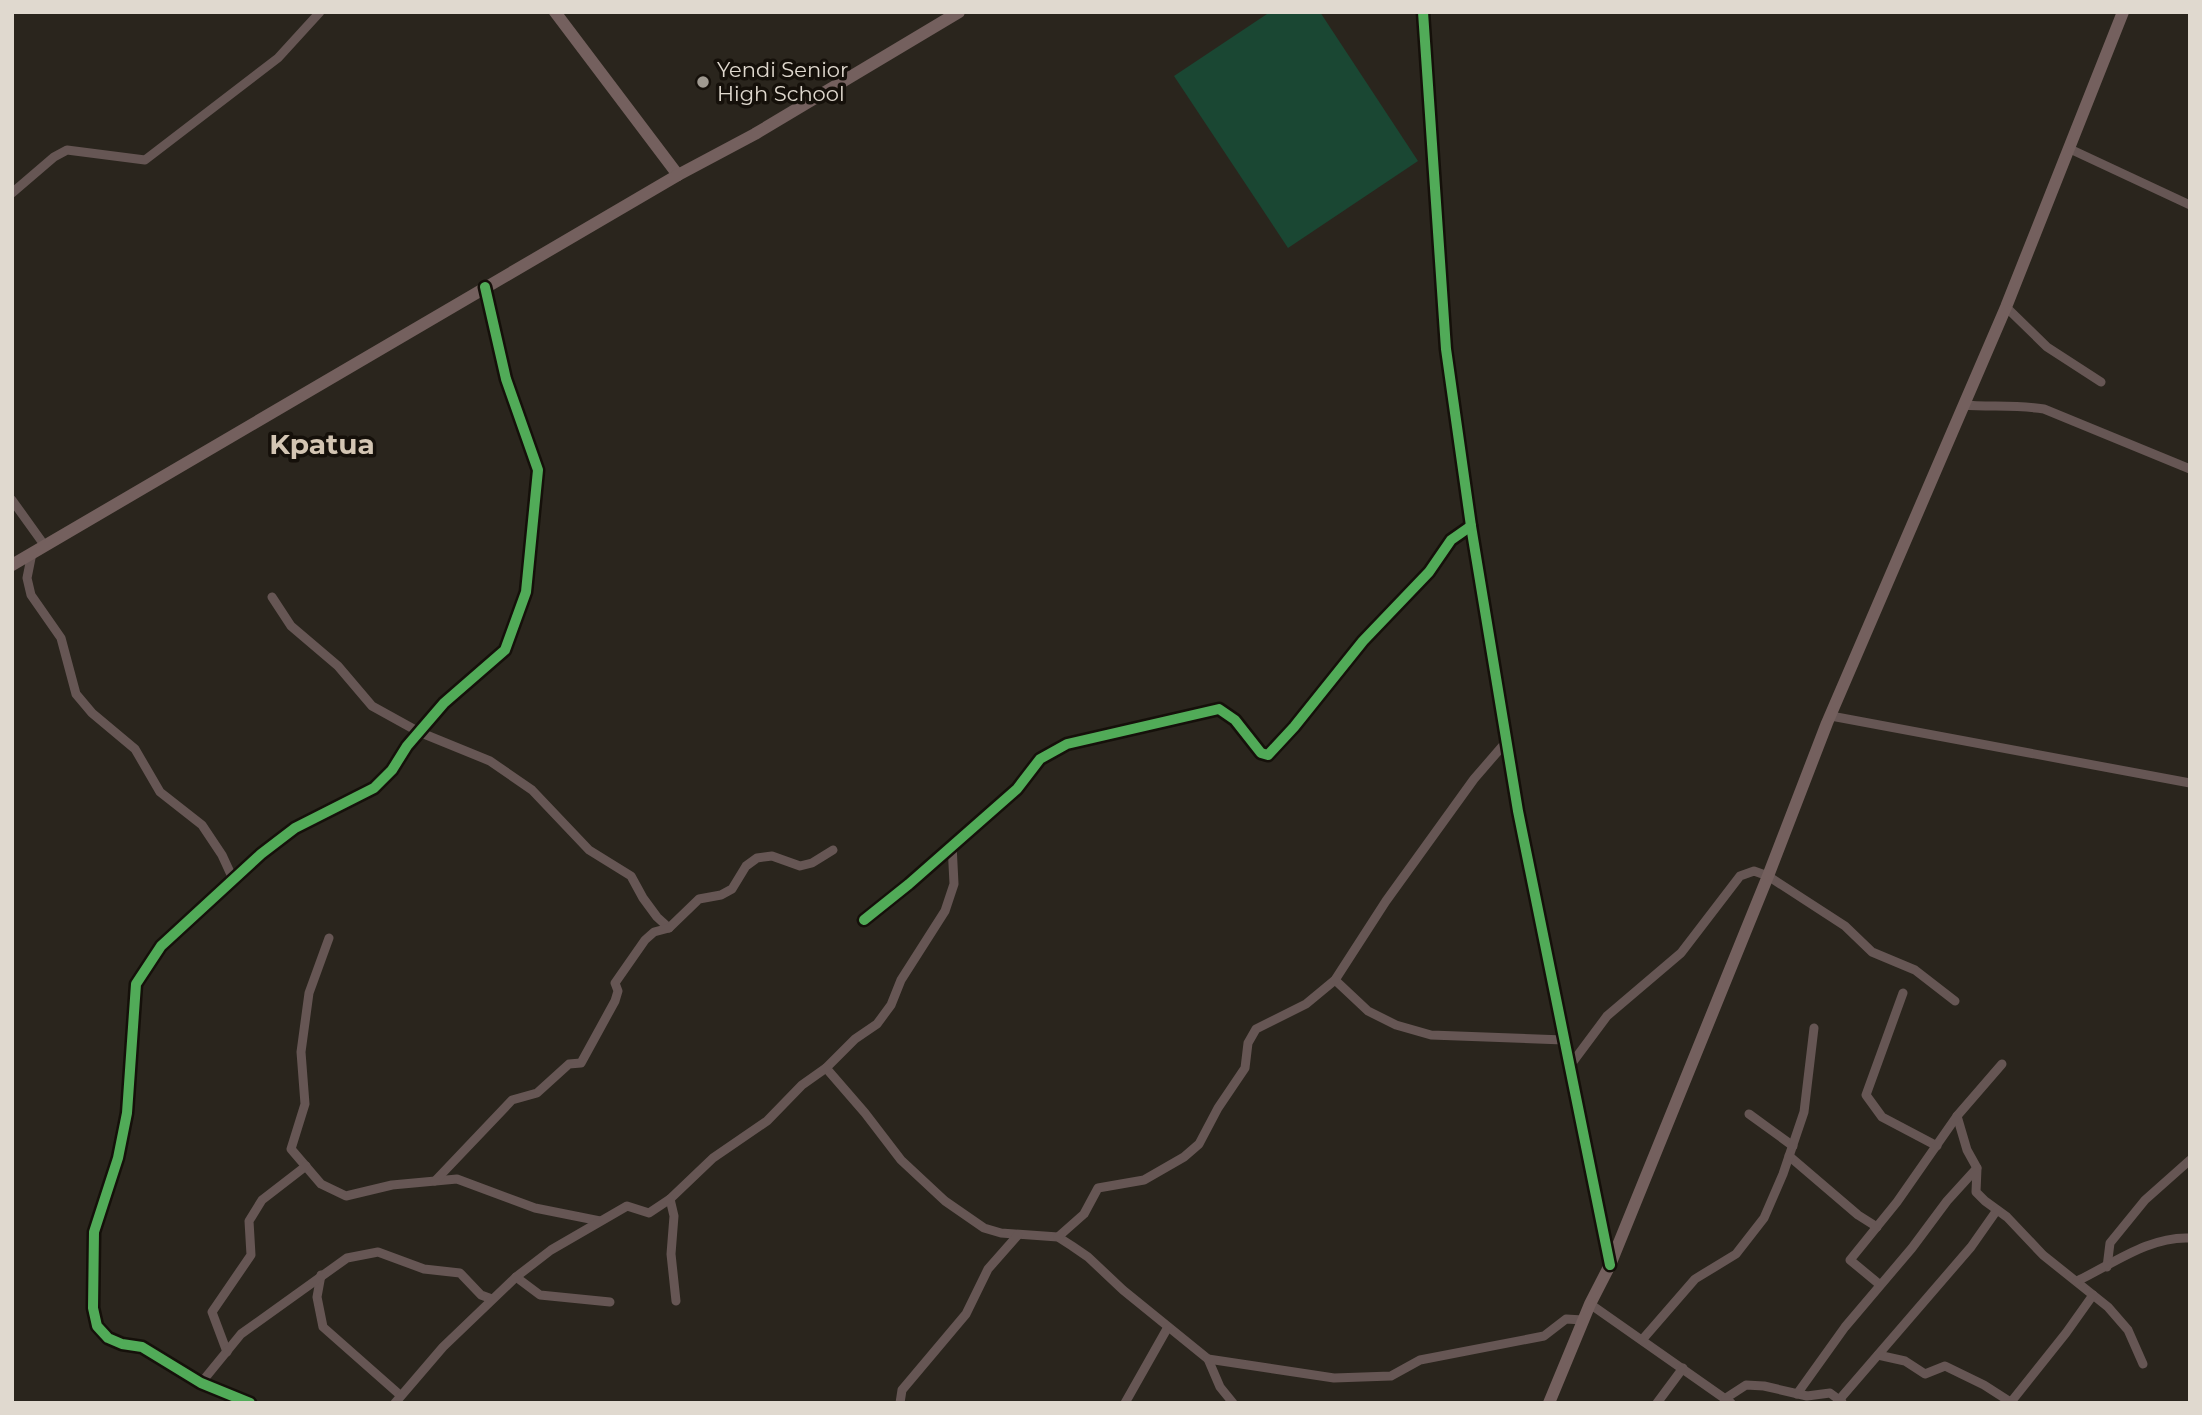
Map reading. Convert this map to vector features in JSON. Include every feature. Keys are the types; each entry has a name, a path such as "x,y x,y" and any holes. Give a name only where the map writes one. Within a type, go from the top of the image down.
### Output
{"main road":[{"path":"555,12 678,175"},
{"path":"12,565 678,175 755,134 959,12"},
{"path":"1549,1403 1590,1304 1610,1265 1769,876 1831,716 2006,307 2123,12"}],"street":[{"path":"12,193 54,157 67,150 145,160 278,58 320,12"},
{"path":"1423,12 1446,349 1471,526 1507,742 1569,1068 1610,1265"},
{"path":"2070,149 2190,205"},
{"path":"250,1403 201,1383 142,1347 122,1344 108,1338 97,1326 93,1297 94,1232 118,1158 127,1112 136,984 161,946 261,854 295,828 374,788 392,770 444,703 505,650 526,593 538,470 506,379 485,287"},
{"path":"2006,307 2047,347 2101,382"},
{"path":"1963,405 2004,408 2023,405 2044,409 2190,469"},
{"path":"12,500 45,546"},
{"path":"864,920 1017,789 1040,759 1067,744 1219,709 1235,720 1261,752 1268,755 1294,727 1363,640 1429,572 1451,540 1471,526"},
{"path":"32,553 27,578 31,595 61,638 76,694 92,713 135,749 160,792 202,825 222,855 234,881"},
{"path":"272,597 291,626 338,666 367,701 419,732 490,761 532,790 590,850 631,876 642,898 669,928"},
{"path":"1831,716 2190,783"},
{"path":"1058,1237 1084,1214 1098,1188 1144,1180 1184,1157 1199,1144 1223,1100 1245,1068 1248,1043 1256,1029 1306,1004 1335,980 1386,901 1474,779 1507,742"},
{"path":"321,1275 317,1297 323,1327 398,1399 443,1347 516,1277 551,1250 627,1206 649,1213 670,1199 713,1158 767,1121 802,1084 826,1068 855,1039 877,1024 891,1005 901,979 945,911 954,884 952,844"},
{"path":"435,1181 512,1100 537,1093 569,1064 581,1063 615,1001 618,991 615,983 645,940 654,932 669,928 699,899 721,895 732,889 746,866 757,858 772,856 800,866 812,863 834,850"},
{"path":"1569,1068 1607,1016 1681,953 1740,876 1754,871 1769,876 1845,926 1872,952 1915,970 1955,1001"},
{"path":"329,939 309,993 301,1052 305,1104 291,1149 321,1184 346,1196 392,1185 457,1179 535,1208 600,1221"},
{"path":"1335,980 1368,1011 1396,1025 1431,1035 1564,1040"},
{"path":"1903,993 1866,1095 1882,1117 1937,1146"},
{"path":"1642,1340 1695,1279 1736,1254 1763,1218 1804,1112 1814,1028"},
{"path":"1880,1284 1850,1260 1957,1116 2002,1064"},
{"path":"826,1068 917,1177 945,1201 984,1228 1018,1235 1058,1237 1088,1257 1123,1290 1208,1359 1220,1387 1233,1403"},
{"path":"1749,1114 1858,1215 1877,1227"},
{"path":"1957,1116 1967,1150 1977,1168 1976,1192 2007,1217 2043,1255 2108,1307 2127,1330 2143,1364"},
{"path":"2108,1267 2110,1243 2145,1200 2190,1160"},
{"path":"227,1352 212,1311 251,1255 249,1221 262,1199 306,1166"},
{"path":"1797,1394 1880,1284 1977,1168"},
{"path":"670,1199 674,1216 671,1254 676,1301"},
{"path":"1590,1304 1729,1400 1746,1385 1764,1386 1807,1396 1830,1393 1841,1401 1971,1247 1997,1210"},
{"path":"900,1403 902,1390 966,1314 988,1269 1018,1235"},
{"path":"2077,1282 2137,1250 2175,1237 2190,1238"},
{"path":"201,1383 241,1334 347,1258 377,1252 424,1269 460,1273 481,1295 492,1298"},
{"path":"516,1277 540,1295 610,1302"},
{"path":"1878,1355 1905,1361 1925,1374 1945,1366 1984,1384 2012,1402 2093,1295"},
{"path":"1208,1359 1334,1378 1391,1376 1420,1360 1544,1336 1566,1319 1583,1321"},
{"path":"1125,1403 1168,1327"},
{"path":"1657,1403 1683,1368"},
{"path":"1775,1403 1782,1392"}],"green space":[{"path":"1270,12 1320,12 1418,161 1288,248 1174,76"}],"cycle path":[{"path":"1423,12 1446,349 1471,526 1518,811 1610,1265"},
{"path":"250,1403 201,1383 142,1347 122,1344 108,1338 97,1326 93,1308 94,1232 118,1158 127,1113 136,984 161,946 261,854 295,828 374,788 392,770 407,746 444,703 505,650 526,592 538,470 506,379 485,287"},
{"path":"864,920 1017,789 1040,759 1067,744 1219,709 1235,720 1261,753 1268,755 1363,641 1429,572 1451,540 1471,526"}],"place":[{"name":"Yendi Senior High School","path":"703,82"}],"district":[{"name":"Kpatua","path":"322,444"}]}
